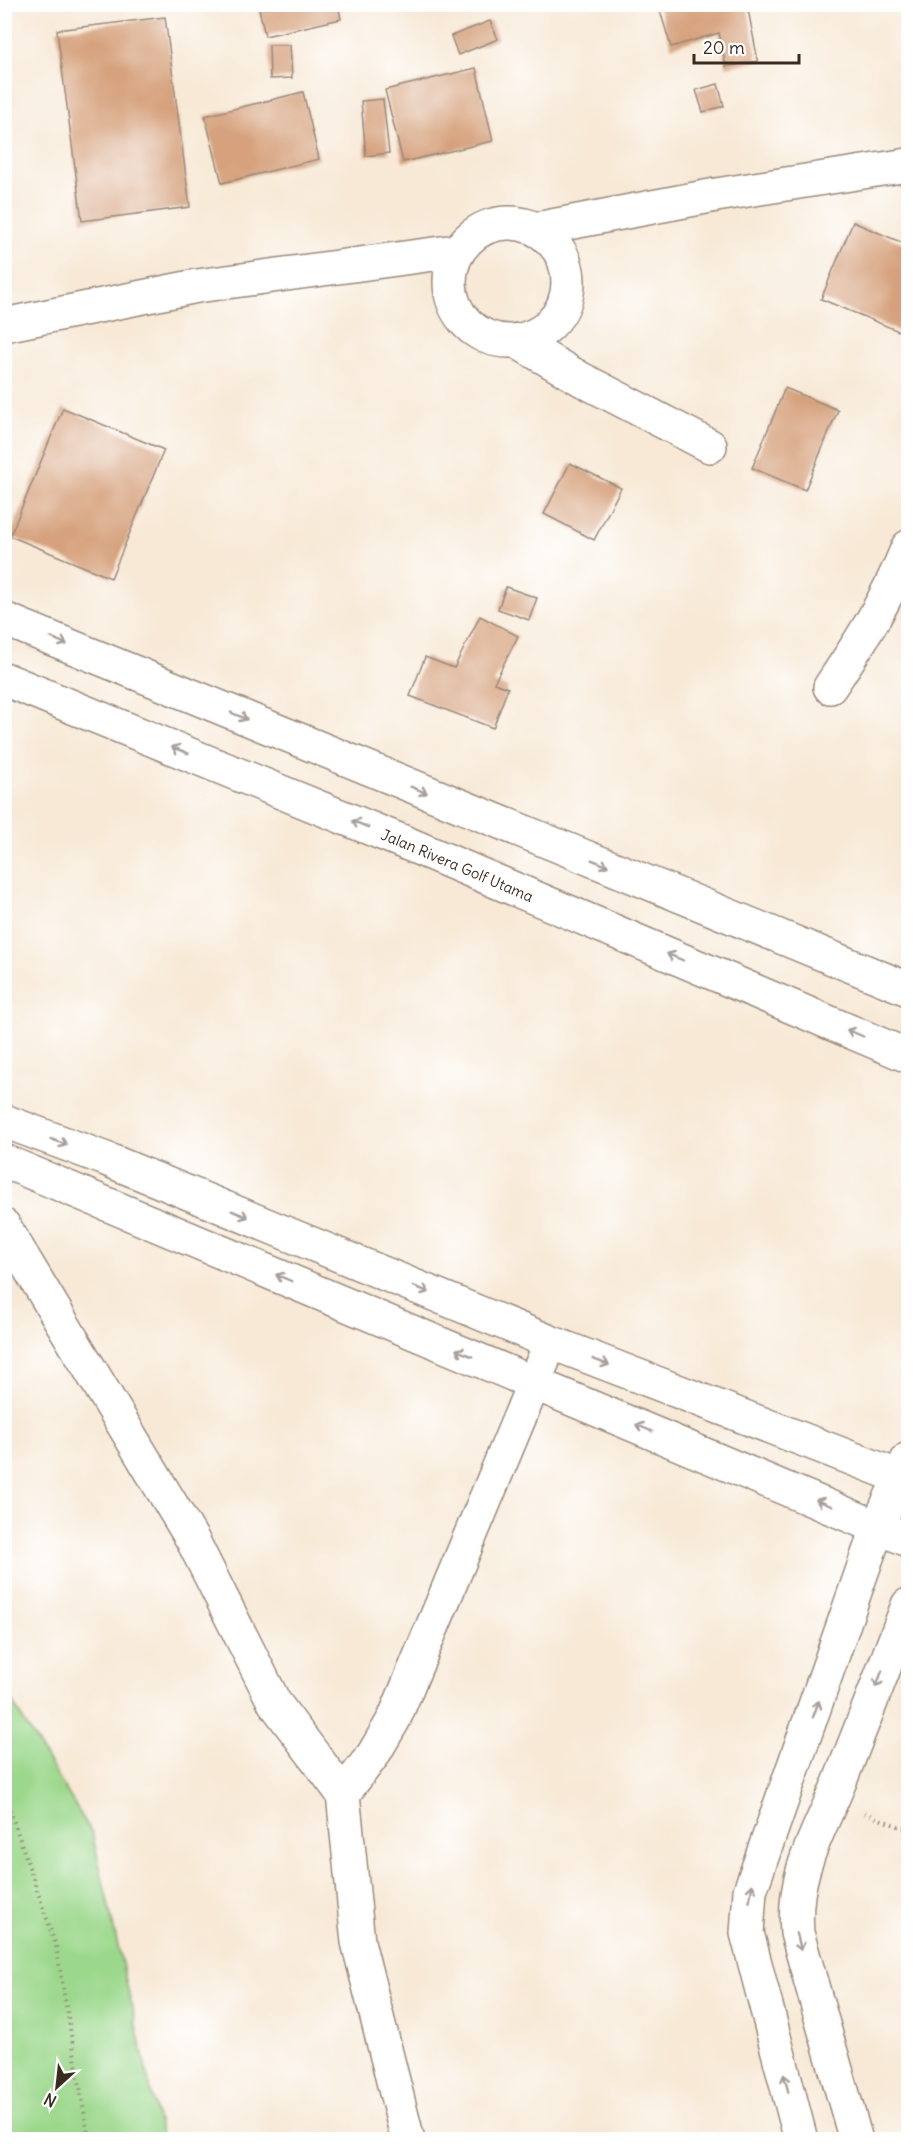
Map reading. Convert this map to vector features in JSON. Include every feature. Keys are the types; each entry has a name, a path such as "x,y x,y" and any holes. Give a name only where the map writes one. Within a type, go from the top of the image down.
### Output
{"street":[{"path":"536,229 716,195 909,165"},
{"path":"503,223 520,223 536,229 550,238 561,252 567,267 569,284 566,301 559,316 547,328 516,341 499,340 483,335 469,325 458,312 452,297 450,280 456,251 472,236 487,227 503,223"},
{"path":"4,325 197,286 456,251"},
{"path":"516,341 581,379 710,446"},
{"path":"830,687 873,625 909,547"},
{"path":"4,619 909,989"},
{"name":"Jalan Rivera Golf Utama","path":"4,679 406,843 909,1056"},
{"path":"4,1121 106,1159 550,1342 906,1472 878,1526 750,1891 747,1933 801,2139"},
{"path":"4,1161 909,1540"},
{"path":"4,1226 11,1242 192,1539 274,1702 343,1794 358,1942 408,2139"},
{"path":"343,1794 373,1755 394,1719 550,1342"},
{"path":"856,2139 797,1933 795,1905 803,1866 832,1801 909,1605"},
{"path":"764,1996 811,1983"}],"path":[{"path":"4,1793 56,1946 89,2139"},
{"path":"832,1801 909,1830"}],"green space":[{"path":"5,1690 92,1833 162,2139 5,2139"}],"building":[{"path":"258,4 338,4 341,19 265,36"},
{"path":"658,4 747,4 758,61 726,67 719,33 671,47"},
{"path":"165,17 190,207 82,221 57,30"},
{"path":"490,21 498,39 458,55 451,36"},
{"path":"269,45 290,45 292,78 270,79"},
{"path":"476,68 493,141 403,162 385,90"},
{"path":"718,84 724,106 703,112 696,90"},
{"path":"303,92 319,159 222,183 205,116"},
{"path":"383,99 389,153 366,156 361,101"},
{"path":"853,222 908,245 908,335 821,299"},
{"path":"785,388 838,410 805,490 752,468"},
{"path":"63,408 164,450 111,578 10,536"},
{"path":"570,463 621,488 594,540 544,514"},
{"path":"506,587 537,598 529,620 498,609"},
{"path":"480,616 518,636 494,683 508,688 493,728 410,696 425,657 454,668"}]}
